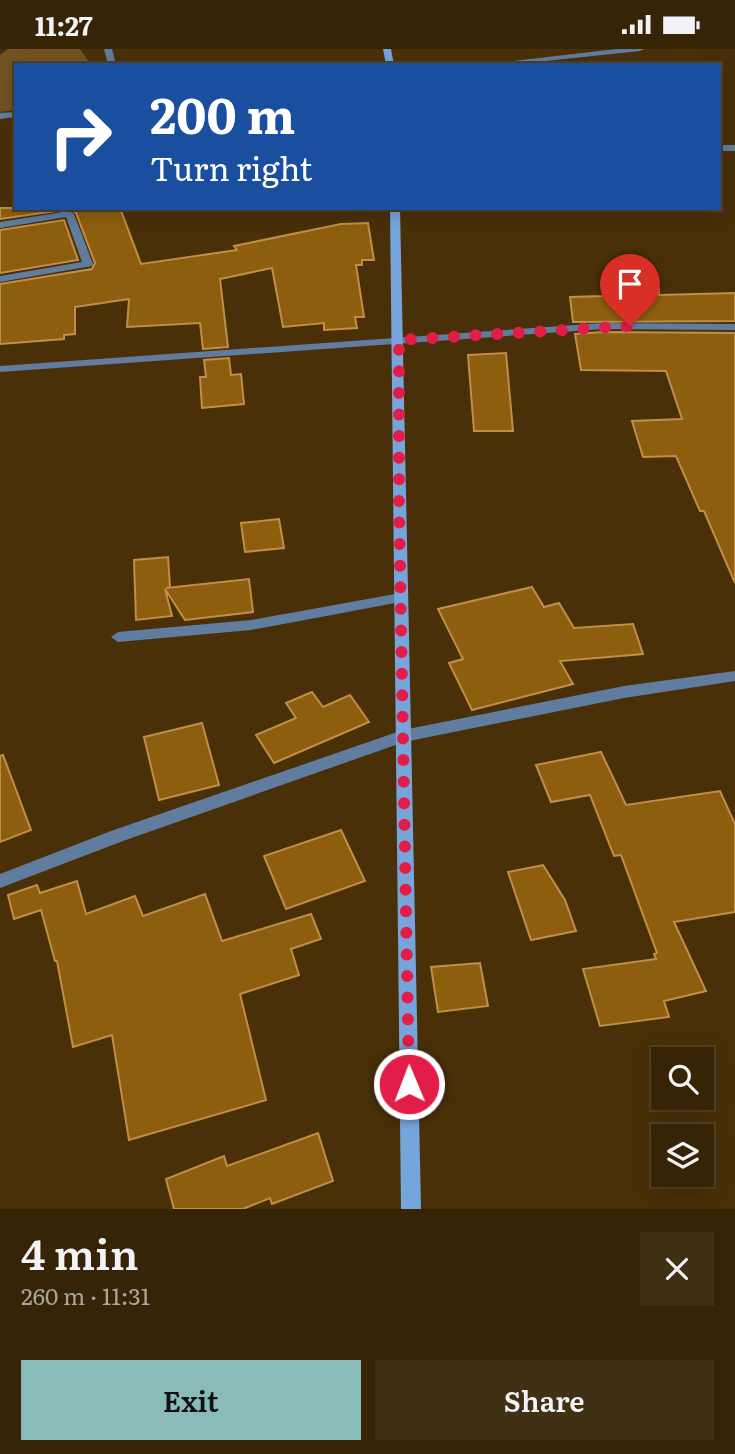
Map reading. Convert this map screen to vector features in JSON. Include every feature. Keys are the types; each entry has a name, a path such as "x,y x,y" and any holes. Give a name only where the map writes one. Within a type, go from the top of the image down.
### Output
{"main road":[{"path":"395,210 411,1209"}],"street":[{"path":"568,49 576,57"},
{"path":"506,63 640,49"},
{"path":"0,225 69,214 88,264 0,279"},
{"path":"0,369 603,326 735,327"},
{"path":"118,636 251,625 401,598"},
{"path":"0,881 117,836 403,736 624,692 735,676"}],"shaded area":[{"path":"8,49 80,49 90,63 14,63 14,110 0,112 0,55"}],"building":[{"path":"0,208 63,210 0,219"},
{"path":"72,210 121,210 141,264 237,250 234,246 341,224 368,223 374,260 362,260 362,265 356,265 364,317 355,317 357,328 324,330 324,323 283,327 272,268 220,279 228,347 203,349 200,323 127,327 129,299 75,307 75,334 64,335 64,339 0,344 0,284 92,269 95,263 76,213"},
{"path":"64,220 78,260 0,273 0,230"},
{"path":"625,289 659,289 659,295 735,293 735,321 573,322 570,297 604,296 603,292 626,292"},
{"path":"735,333 735,583 704,511 700,511 676,456 643,457 632,421 682,419 666,371 581,370 575,334"},
{"path":"506,353 513,431 474,431 468,355"},
{"path":"229,358 231,375 241,374 244,404 202,408 200,377 206,377 204,360"},
{"path":"279,519 284,548 245,552 241,523"},
{"path":"168,557 170,587 166,588 249,579 253,612 185,620 165,589 172,616 136,620 134,560"},
{"path":"532,587 544,607 559,603 574,628 633,624 643,654 560,661 573,684 472,710 449,663 463,659 438,609"},
{"path":"312,692 323,707 350,695 369,722 274,763 256,735 296,718 286,703"},
{"path":"202,723 219,785 159,800 144,737"},
{"path":"601,752 626,805 720,791 735,824 735,912 674,922 706,991 664,1001 669,1017 600,1026 583,969 656,959 654,954 657,953 621,855 614,856 590,795 551,802 536,765"},
{"path":"3,755 31,830 0,842 0,756"},
{"path":"341,830 365,881 286,909 264,856"},
{"path":"543,865 565,900 576,931 531,940 508,872"},
{"path":"77,881 86,914 135,896 143,916 205,894 222,941 311,914 321,939 291,949 299,975 240,994 266,1100 129,1140 112,1035 73,1047 57,961 41,910 14,919 8,895 37,885 40,893"},
{"path":"480,963 488,1006 438,1012 431,967"},
{"path":"318,1133 333,1181 272,1204 270,1198 243,1209 174,1209 166,1179 224,1156 227,1166"}],"route":[{"path":"409,1084 399,509 399,340 630,326"}]}
